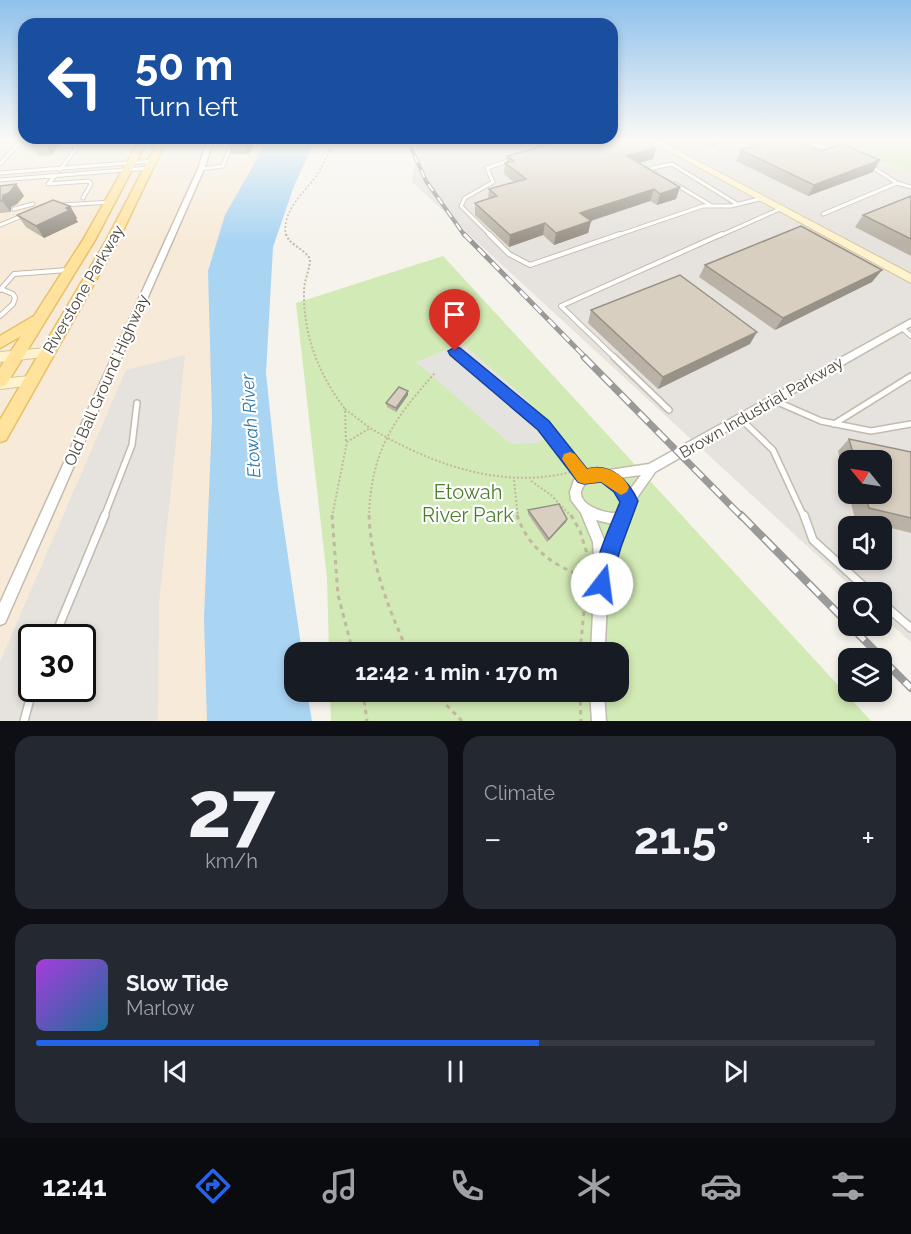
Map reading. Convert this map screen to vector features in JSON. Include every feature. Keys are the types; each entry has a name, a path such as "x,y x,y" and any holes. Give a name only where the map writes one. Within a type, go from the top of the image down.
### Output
{"main road":[{"name":"Riverstone Parkway","path":"0,383 125,175"},
{"name":"Riverstone Parkway","path":"0,435 116,232 146,175"},
{"path":"0,344 43,313"}],"street":[{"name":"Old Ball Ground Highway","path":"0,618 198,175"},
{"path":"719,175 911,279"},
{"name":"Brown Industrial Parkway","path":"605,475 651,469 911,322"},
{"path":"0,357 47,353"},
{"path":"0,383 30,381"},
{"path":"602,584 629,501 651,469"},
{"path":"599,642 602,584 599,542 576,494 581,472 605,475 620,486 629,501"},
{"path":"586,511 606,520 622,518"},
{"path":"598,702 599,721"}],"lane":[{"path":"0,180 65,175"},
{"path":"490,175 493,182 465,198 461,206 509,254 530,265 703,206 737,204 763,198"},
{"path":"690,175 737,204"},
{"path":"883,175 897,183 911,187"},
{"path":"55,176 48,184 89,181 91,184 82,198"},
{"path":"672,182 713,206"},
{"path":"823,214 897,183"},
{"path":"56,206 111,201"},
{"path":"14,209 33,204"},
{"path":"669,410 561,306 782,208"},
{"path":"0,225 28,214"},
{"path":"0,316 13,304 15,298 13,294 1,289 14,274 70,270"},
{"path":"902,327 911,336"},
{"path":"455,351 544,426 581,472"},
{"path":"834,424 911,376"},
{"path":"773,400 821,422 871,431 911,424"},
{"path":"60,624 132,445 137,403"},
{"path":"741,419 773,450 795,493 813,540 859,582"},
{"path":"892,612 911,628"},
{"path":"24,721 29,702"}],"path":[{"path":"316,175 293,205 286,226 286,237 308,254 310,259 304,291 310,339 319,368 333,395 345,409 385,438 418,453 478,472 530,481 581,472"},
{"path":"404,642 374,569 367,530 371,484 385,438 412,399 435,373"},
{"path":"345,409 346,442 331,521 338,595 350,642"},
{"path":"346,442 370,428"},
{"path":"514,480 513,501 523,534 533,547 560,568 587,578"},
{"path":"530,481 565,506 577,524 586,548 588,561 581,642"},
{"path":"364,702 366,721"},
{"path":"443,702 462,721"},
{"path":"580,702 581,721"}],"shaded area":[{"path":"0,175 276,175 241,721 0,721"},
{"path":"413,175 911,175 911,642 892,625 892,582 846,582 412,182"},
{"path":"462,343 524,397 559,434 537,443 511,444 416,362"},
{"path":"185,355 159,603 158,721 0,721 0,662 126,370"}],"green space":[{"name":"Etowah River Park","path":"443,256 838,685 838,702 854,702 871,721 331,721 330,702 629,702 629,642 329,642 327,578 296,303"}],"water":[{"name":"Etowah River","path":"248,175 299,175 273,247 266,373 278,488 301,642 284,642 284,702 309,702 312,721 207,721 204,618 212,418 208,271 225,215"}],"building":[{"path":"520,175 659,175 680,187 660,194 654,189 580,213 591,221 556,233 545,223 510,235 475,203 497,196 489,189 526,179"},
{"path":"792,175 841,175 814,185"},
{"path":"16,184 9,193 3,195 0,201 0,186"},
{"path":"911,196 911,239 863,215"},
{"path":"53,200 70,206 66,208 70,210 36,226 17,215"},
{"path":"801,226 882,270 783,318 705,265"},
{"path":"680,275 757,332 663,377 591,310"},
{"path":"399,387 408,391 396,408 386,403"},
{"path":"849,439 911,452 911,518 869,508 868,504 892,504 892,450 852,450"},
{"path":"559,504 567,519 549,539 528,510"}],"railway":[{"path":"423,175 465,236"},
{"path":"464,234 586,358"},
{"path":"584,357 742,517"},
{"path":"741,515 872,648"},
{"path":"892,669 911,688"}],"slow traffic":[{"path":"570,459 584,477 596,473 605,475 614,479 621,487"}],"route":[{"path":"455,351 544,426 584,477 596,473 605,475 614,479 620,486 629,501 612,547 602,584"}]}
